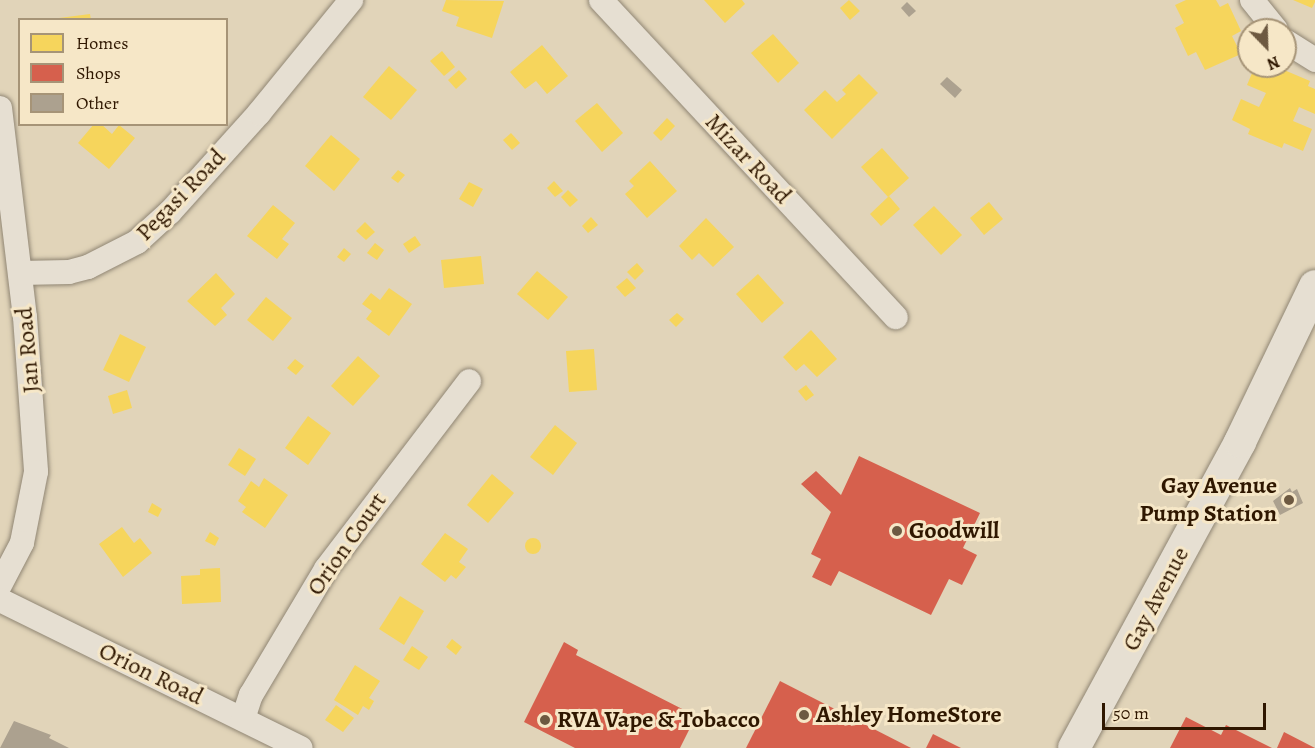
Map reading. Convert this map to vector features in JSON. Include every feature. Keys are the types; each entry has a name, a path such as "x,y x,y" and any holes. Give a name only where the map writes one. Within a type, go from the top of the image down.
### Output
{"street":[{"name":"Pegasi Road","path":"20,273 79,269 115,256 137,242 170,212 259,112 351,0"},
{"name":"Mizar Road","path":"601,0 896,317"},
{"path":"1252,0 1266,18"},
{"path":"1297,49 1315,60"},
{"name":"Jan Road","path":"0,108 35,422 35,480 22,543 0,585"},
{"name":"Gay Avenue","path":"1074,748 1229,462 1315,286"},
{"name":"Orion Court","path":"243,719 251,695 326,569 469,381"},
{"name":"Orion Road","path":"0,600 301,748"}],"building: Homes":[{"path":"446,0 504,1 492,38 456,26 459,17 442,11"},
{"path":"704,0 742,0 745,4 725,23"},
{"path":"849,0 860,11 850,20 840,8"},
{"path":"1186,0 1216,0 1220,7 1228,3 1237,22 1237,33 1232,36 1237,46 1237,56 1205,70 1196,52 1188,56 1175,28 1184,23 1175,5"},
{"path":"1293,0 1315,0 1315,2 1312,8"},
{"path":"90,14 91,18 59,18"},
{"path":"773,34 799,63 778,83 751,53"},
{"path":"542,45 568,76 547,94 536,81 525,89 510,72"},
{"path":"442,51 455,67 444,76 430,61"},
{"path":"389,66 417,90 391,120 363,97"},
{"path":"459,70 467,79 456,89 448,80"},
{"path":"859,74 878,93 832,139 804,110 825,90 837,102 846,94 842,90"},
{"path":"1297,75 1310,81 1308,86 1315,89 1315,114 1299,107 1293,121 1312,129 1303,151 1284,143 1282,148 1248,134 1250,129 1232,120 1241,99 1259,107 1266,93 1247,85 1250,78 1297,78"},
{"path":"597,103 623,133 602,152 575,121"},
{"path":"667,118 675,126 661,141 653,133"},
{"path":"92,126 103,126 112,134 120,126 135,138 109,169 78,143"},
{"path":"511,133 520,143 512,150 503,140"},
{"path":"331,135 360,159 334,191 305,166"},
{"path":"882,148 909,178 888,197 861,167"},
{"path":"650,161 677,191 647,218 625,194 634,186 629,181"},
{"path":"398,170 405,175 398,183 391,178"},
{"path":"554,181 563,191 555,197 547,188"},
{"path":"469,182 483,189 473,207 459,199"},
{"path":"568,190 578,200 570,207 561,197"},
{"path":"889,196 900,209 881,226 870,214"},
{"path":"989,202 1003,219 984,235 970,218"},
{"path":"273,205 295,223 282,239 289,244 277,259 247,236"},
{"path":"934,206 962,235 941,255 913,225"},
{"path":"591,217 598,225 588,233 582,226"},
{"path":"706,218 734,247 713,267 699,253 692,260 679,246"},
{"path":"365,222 375,232 366,240 356,231"},
{"path":"415,236 421,245 409,253 403,244"},
{"path":"375,243 384,250 377,260 367,253"},
{"path":"344,248 351,254 344,262 337,257"},
{"path":"481,256 484,284 444,288 441,260"},
{"path":"637,263 644,271 635,280 627,272"},
{"path":"537,271 568,297 548,320 517,294"},
{"path":"216,273 235,294 221,308 227,315 215,326 187,301"},
{"path":"758,274 784,303 762,323 736,294"},
{"path":"627,278 636,288 625,297 616,287"},
{"path":"389,288 412,304 389,336 366,319 372,311 362,304 371,293 380,300"},
{"path":"266,297 292,318 273,341 247,320"},
{"path":"677,313 684,319 676,327 669,320"},
{"path":"811,330 837,359 817,377 804,364 796,371 783,357"},
{"path":"120,334 146,347 129,382 103,370"},
{"path":"594,349 597,390 569,392 566,351"},
{"path":"358,356 380,376 353,406 331,386"},
{"path":"295,359 304,366 296,375 287,368"},
{"path":"806,385 814,395 806,401 798,391"},
{"path":"127,390 132,408 113,414 108,396"},
{"path":"308,416 331,433 308,465 285,448"},
{"path":"555,425 577,443 553,475 530,457"},
{"path":"239,448 256,459 245,476 228,465"},
{"path":"492,474 514,493 488,523 467,505"},
{"path":"264,478 288,495 265,528 242,512 246,507 238,501 251,481 259,487"},
{"path":"152,503 162,509 158,517 148,512"},
{"path":"122,527 134,543 140,538 152,553 123,577 99,544"},
{"path":"210,532 219,538 215,546 205,541"},
{"path":"445,533 468,549 459,562 466,567 456,579 451,575 445,582 421,564"},
{"path":"533,538 541,546 533,554 525,546"},
{"path":"220,568 221,602 182,604 181,576 200,575 200,569"},
{"path":"400,596 424,611 404,645 379,629"},
{"path":"452,639 462,647 456,655 446,647"},
{"path":"412,646 428,657 419,670 403,660"},
{"path":"355,665 380,681 369,698 374,701 369,710 363,706 358,715 334,700"},
{"path":"336,705 354,718 343,732 325,720"}],"building: Shops":[{"name":"Goodwill","path":"859,456 980,513 963,548 977,555 962,585 949,579 931,615 839,571 831,586 812,577 821,559 811,554 831,512 801,484 816,471 841,495"},
{"path":"564,642 578,650 576,655 696,716 680,748 575,748 524,722"},
{"name":"Ashley HomeStore","path":"780,681 911,748 746,748"},
{"path":"1186,717 1221,735 1226,725 1272,748 1170,748"},
{"path":"1284,732 1315,748 1277,748"},
{"name":"Ashley HomeStore","path":"933,734 961,748 926,748"}],"building: Other":[{"path":"907,2 916,11 909,17 901,8"},
{"path":"947,77 962,90 955,98 940,84"},
{"name":"Gay Avenue Pump Station","path":"1290,488 1292,492 1297,489 1303,503 1280,515 1273,501"},
{"path":"14,721 51,735 49,738 69,748 0,748"}],"place":[{"name":"Gay Avenue Pump Station","path":"1289,500"},
{"name":"Goodwill","path":"897,531"},
{"name":"Ashley HomeStore","path":"804,715"},
{"name":"RVA Vape & Tobacco","path":"545,720"}]}
